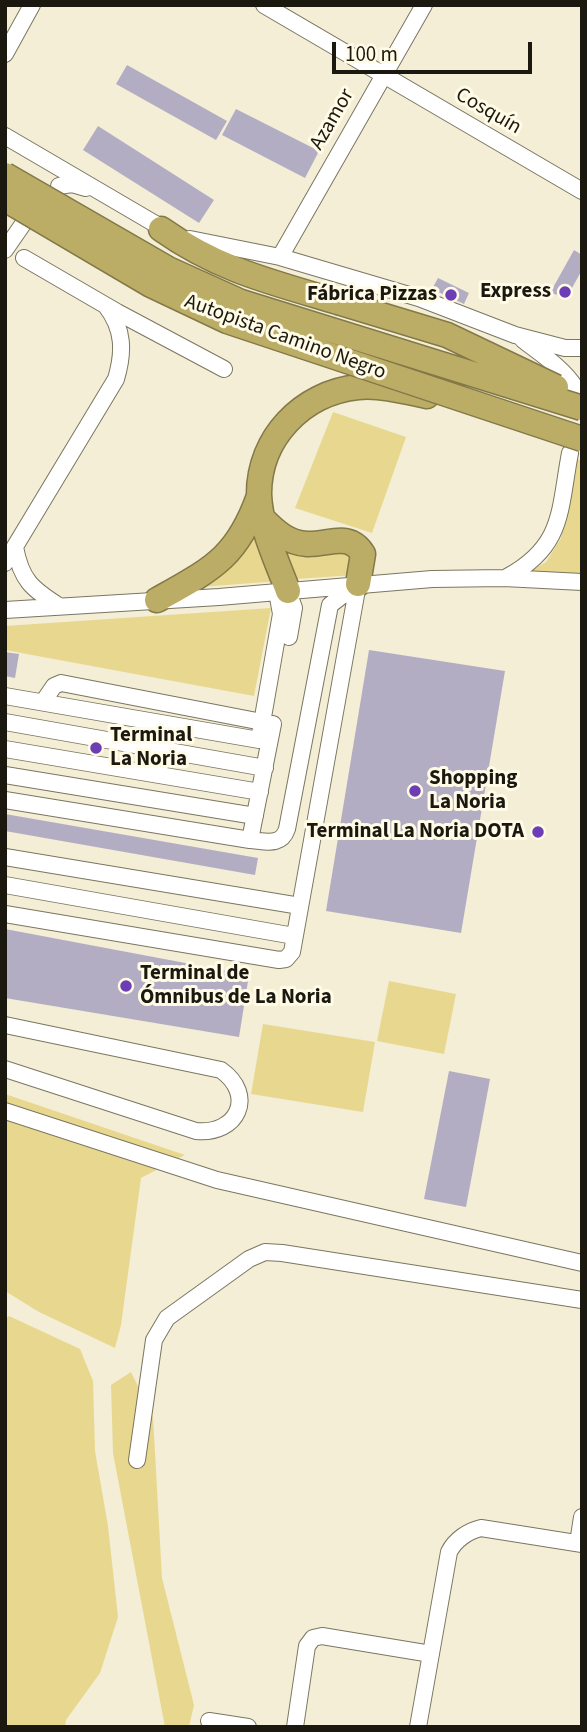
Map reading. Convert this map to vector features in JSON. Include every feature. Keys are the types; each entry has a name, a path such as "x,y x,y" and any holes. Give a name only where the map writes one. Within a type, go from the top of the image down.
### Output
{"highway":[{"name":"Autopista Camino Negro","path":"5,176 168,269 241,302 580,398"},
{"name":"Autopista Camino Negro","path":"5,200 151,285 203,311 498,412 576,446"},
{"path":"161,229 188,248 235,271 446,335 580,398"},
{"path":"283,592 261,508 262,467 280,430 296,413 306,405 338,391 375,387 498,412"},
{"path":"261,508 278,533 292,541 307,544 343,540 351,542 363,554 358,584"},
{"path":"157,600 206,571 228,554 261,508"}],"street":[{"path":"5,54 32,5"},
{"name":"Cosquín","path":"264,5 582,191"},
{"name":"Azamor","path":"280,257 424,5"},
{"path":"5,136 161,229 199,242 280,257 419,298 515,335 565,348 582,348"},
{"path":"59,186 72,184 102,192"},
{"path":"5,250 23,224"},
{"path":"24,258 106,306 224,369"},
{"path":"5,563 116,379 121,363 122,344 115,317 106,306"},
{"path":"515,335 570,379 580,398"},
{"path":"504,578 528,565 539,555 554,533 576,446"},
{"path":"15,547 18,564 28,584 59,606"},
{"path":"9,608 283,592 358,584 504,578 582,582"},
{"path":"5,800 250,839 275,842 285,837 330,605 358,584"},
{"path":"5,914 286,959 292,951 358,584"},
{"path":"5,696 43,702 54,686 61,683 262,722 283,592"},
{"path":"250,839 294,608 283,592"},
{"path":"5,722 265,768"},
{"path":"5,749 260,792"},
{"path":"5,775 255,816"},
{"path":"5,857 300,906"},
{"path":"5,885 294,936"},
{"path":"5,1025 221,1070 235,1084 239,1095 238,1111 232,1121 223,1128 211,1133 196,1131 5,1069"},
{"path":"5,1111 217,1180 582,1263"},
{"path":"137,1460 154,1340 160,1326 167,1318 249,1259 265,1252 582,1300"},
{"path":"418,1727 449,1552 453,1544 471,1530 481,1528 580,1544 582,1517"},
{"path":"295,1727 307,1646 313,1638 322,1636 431,1654"},
{"path":"209,1721 248,1727"}],"shaded area":[{"path":"333,412 406,437 372,533 295,508"},
{"path":"577,459 582,461 582,574 529,572 546,562 561,538"},
{"path":"257,526 280,581 200,587"},
{"path":"281,547 339,549 352,555 355,575 296,579"},
{"path":"271,608 254,696 5,650 5,626"},
{"path":"389,981 456,994 444,1054 377,1041"},
{"path":"263,1024 375,1042 363,1112 251,1094"},
{"path":"5,1094 185,1155 141,1178 121,1325 115,1348 39,1312 5,1291"},
{"path":"9,1316 80,1349 93,1381 95,1451 108,1526 118,1617 100,1673 66,1720 65,1727 5,1727 5,1319"},
{"path":"131,1372 153,1417 162,1578 194,1705 189,1727 165,1727 113,1453 111,1385"}],"building":[{"path":"127,65 227,121 216,140 116,84"},
{"path":"236,109 319,151 305,178 222,135"},
{"path":"98,126 214,200 199,223 83,150"},
{"path":"574,250 582,255 582,270 567,297 550,293"},
{"path":"438,278 469,293 464,304 432,289"},
{"name":"Shopping La Noria","path":"369,650 505,671 461,933 326,911"},
{"path":"5,652 19,654 15,678 5,676"},
{"path":"5,814 258,858 255,875 5,831"},
{"name":"Terminal de Ómnibus de La Noria","path":"5,929 249,975 239,1037 5,998"},
{"path":"449,1071 490,1079 466,1207 424,1199"}],"place":[{"name":"Express","path":"565,292"},
{"name":"Fábrica Pizzas","path":"451,295"},
{"name":"Terminal La Noria","path":"96,748"},
{"name":"Shopping La Noria","path":"415,791"},
{"name":"Terminal La Noria DOTA","path":"538,832"},
{"name":"Terminal de Ómnibus de La Noria","path":"126,986"}]}
